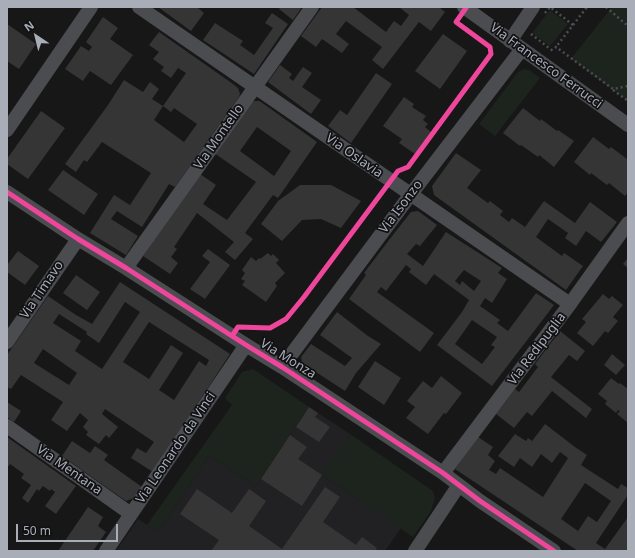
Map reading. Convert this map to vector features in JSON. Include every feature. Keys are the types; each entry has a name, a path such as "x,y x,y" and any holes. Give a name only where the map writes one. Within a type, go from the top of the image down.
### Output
{"street":[{"path":"7,130 91,7"},
{"name":"Via Oslavia","path":"138,7 570,304"},
{"name":"Via Montello","path":"126,268 312,7"},
{"name":"Via Francesco Ferrucci","path":"464,7 628,125"},
{"path":"510,41 538,12"},
{"name":"Via Isonzo","path":"282,367 411,194 522,49"},
{"name":"Via Monza","path":"7,192 78,239 282,367 442,473 480,501 554,551"},
{"name":"Via Redipuglia","path":"442,473 570,304 627,225"},
{"name":"Via Timavo","path":"7,342 78,239"},
{"name":"Via Leonardo da Vinci","path":"106,551 246,345"},
{"name":"Via Mentana","path":"7,426 131,514"},
{"path":"415,551 459,485"}],"path":[{"path":"538,12 550,7 573,25"},
{"path":"543,64 587,7"},
{"path":"606,7 628,26"},
{"path":"530,33 553,51"},
{"path":"556,47 628,101"},
{"path":"613,89 628,86"}],"shaded area":[{"path":"612,7 628,7 628,101 571,59"},
{"path":"550,10 568,24 550,46 532,33"},
{"path":"524,69 529,70 540,78 495,136 479,124 518,72"},
{"path":"253,369 309,407 256,486 209,455 158,532 147,525 232,405 225,398 242,372"},
{"path":"309,407 350,434 323,476 401,528 385,551 116,551 138,519 158,532 209,455 256,486"},
{"path":"350,434 433,491 435,498 431,511 413,537 322,475"}],"building":[{"path":"158,7 197,7 204,13 191,31"},
{"path":"281,7 302,7 293,20 279,9"},
{"path":"322,7 353,7 386,32 394,21 401,26 409,15 399,7 439,7 445,12 431,31 419,22 383,69 372,60 382,47 346,21 336,34 349,44 342,53 322,39 316,47 301,36"},
{"path":"272,13 288,24 254,74 203,40 215,23 243,41 240,45 254,55 273,28 265,23"},
{"path":"103,17 118,28 110,39 133,55 111,85 90,71 83,81 65,69 81,46 89,51 92,47 86,42"},
{"path":"7,24 36,44 19,69 7,61"},
{"path":"159,32 233,84 238,88 240,94 175,187 169,184 142,227 117,211 111,219 138,236 126,255 90,233 114,195 130,205 151,173 102,142 87,162 84,160 76,172 65,164 108,105 124,80 143,92 150,82 159,89 152,99 163,106 186,73 178,68 171,78 161,71 164,67 153,59 159,52 149,45","holes":["163,106 171,112 174,108 197,124 184,142 154,120"]},
{"path":"443,34 467,51 440,89 415,71"},
{"path":"280,65 292,74 289,78 293,81 303,67 312,73 302,87 321,100 311,114 268,82"},
{"path":"376,73 392,84 351,143 328,126 340,110 347,115"},
{"path":"404,97 414,104 412,107 426,116 423,120 428,124 425,127 431,132 415,154 399,143 402,139 383,126"},
{"path":"252,102 261,102 317,142 278,198 273,195 245,233 253,239 235,260 225,252 234,242 197,213 174,247 177,249 171,257 178,263 170,274 143,256 200,174 216,185 203,204 227,220 256,182 214,153","holes":["257,127 291,151 274,176 240,151"]},
{"path":"523,108 540,121 541,119 574,141 554,167 539,155 538,157 503,133"},
{"path":"41,111 65,128 28,179 7,164 7,159"},
{"path":"593,137 609,149 611,147 627,159 628,157 628,192 625,196 609,183 607,185 591,173 590,175 574,162"},
{"path":"456,153 481,170 467,188 488,203 490,201 503,211 500,215 509,222 512,218 525,227 544,201 575,223 590,202 617,222 601,242 586,231 576,246 565,238 568,233 548,219 536,237 562,256 564,253 583,266 566,290 434,195 432,186"},
{"path":"63,170 98,194 84,215 48,190"},
{"path":"300,185 331,185 361,201 341,228 321,219 302,220 282,241 261,224 278,201"},
{"path":"418,211 437,225 420,246 416,244 407,254 423,266 446,232 502,268 498,273 507,279 492,303 485,298 480,306 500,320 497,323 508,331 536,293 554,305 492,386 437,345 462,312 469,300 434,274 426,285 409,272 411,269 406,265 386,291 381,287 377,292 434,333 420,352 349,299 366,275 364,273 411,212","holes":["464,270 481,281 474,291 462,281 460,285 455,281","472,320 497,337 491,345 495,347 482,364 455,344"]},
{"path":"208,249 230,265 205,299 190,289 210,262 202,256"},
{"path":"18,251 39,266 25,285 7,272 7,265"},
{"path":"268,253 271,256 273,254 279,260 276,263 285,273 275,283 277,286 266,302 242,285 245,281 241,279 245,273 242,270 251,257 256,261"},
{"path":"628,258 628,268 623,264"},
{"path":"76,275 100,292 87,310 63,293"},
{"path":"120,282 230,354 153,472 131,458 137,448 146,453 154,442 105,409 102,414 118,427 109,438 106,435 99,444 86,435 88,432 83,427 88,420 80,413 67,431 51,420 63,402 21,375 11,389 7,387 7,355 48,296 92,324","holes":["125,302 140,312 102,369 75,351 81,341 53,323 59,314 87,332 86,334 99,343","149,322 209,360 206,366 199,361 174,400 159,390 183,353 171,345 149,379 123,362","43,349 77,373 69,385 34,363"]},
{"path":"603,294 609,299 612,296 623,305 613,317 618,321 608,333 605,331 593,346 577,333 586,322 582,319"},
{"path":"337,312 381,344 356,373 345,391 302,363 301,357 311,344 345,366 352,358 320,335"},
{"path":"560,331 585,351 577,361 569,355 551,377 592,409 586,418 552,391 532,416 527,412 514,428 496,414 515,389 519,392 538,367 535,364"},
{"path":"612,354 625,365 616,375 604,365"},
{"path":"375,361 401,378 384,405 358,387"},
{"path":"441,376 462,393 428,434 406,418 415,407 407,401 423,381 432,388"},
{"path":"611,378 628,389 628,423 617,414 620,411 618,410 616,413 605,404 607,401 598,394"},
{"path":"7,402 21,411 14,422 7,417"},
{"path":"309,407 318,413 315,417 330,427 319,442 296,427"},
{"path":"545,424 587,455 581,465 618,489 621,484 628,488 628,495 596,543 605,549 628,517 628,548 626,551 578,551 455,469 478,437 493,447 488,455 495,461 489,470 496,474 500,468 543,497 568,458 560,452 552,463 541,454 532,467 520,458 514,467 498,456 515,434 526,441 528,438 532,441","holes":["585,483 611,501 597,522 588,516 578,531 561,519"]},
{"path":"290,435 307,447 298,459 322,475 302,506 261,479"},
{"path":"7,437 76,486 56,514 45,506 55,492 51,489 50,491 43,486 39,491 37,489 28,503 22,498 31,485 21,478 24,474 10,464 7,468"},
{"path":"72,441 90,453 95,446 108,455 104,460 142,487 134,498 126,501 62,456"},
{"path":"325,487 340,497 323,522 356,545 362,537 377,548 375,551 211,551 219,540 180,514 197,489 232,513 249,489 266,501 249,526 282,549"},
{"path":"88,507 103,517 98,526 106,532 93,551 58,551"}],"cycle path":[{"path":"232,336 238,327 270,328 286,319 398,171 408,167 491,54 490,47 456,22 466,8"},
{"path":"7,192 78,239 282,367 443,473 480,501 554,551"}]}
